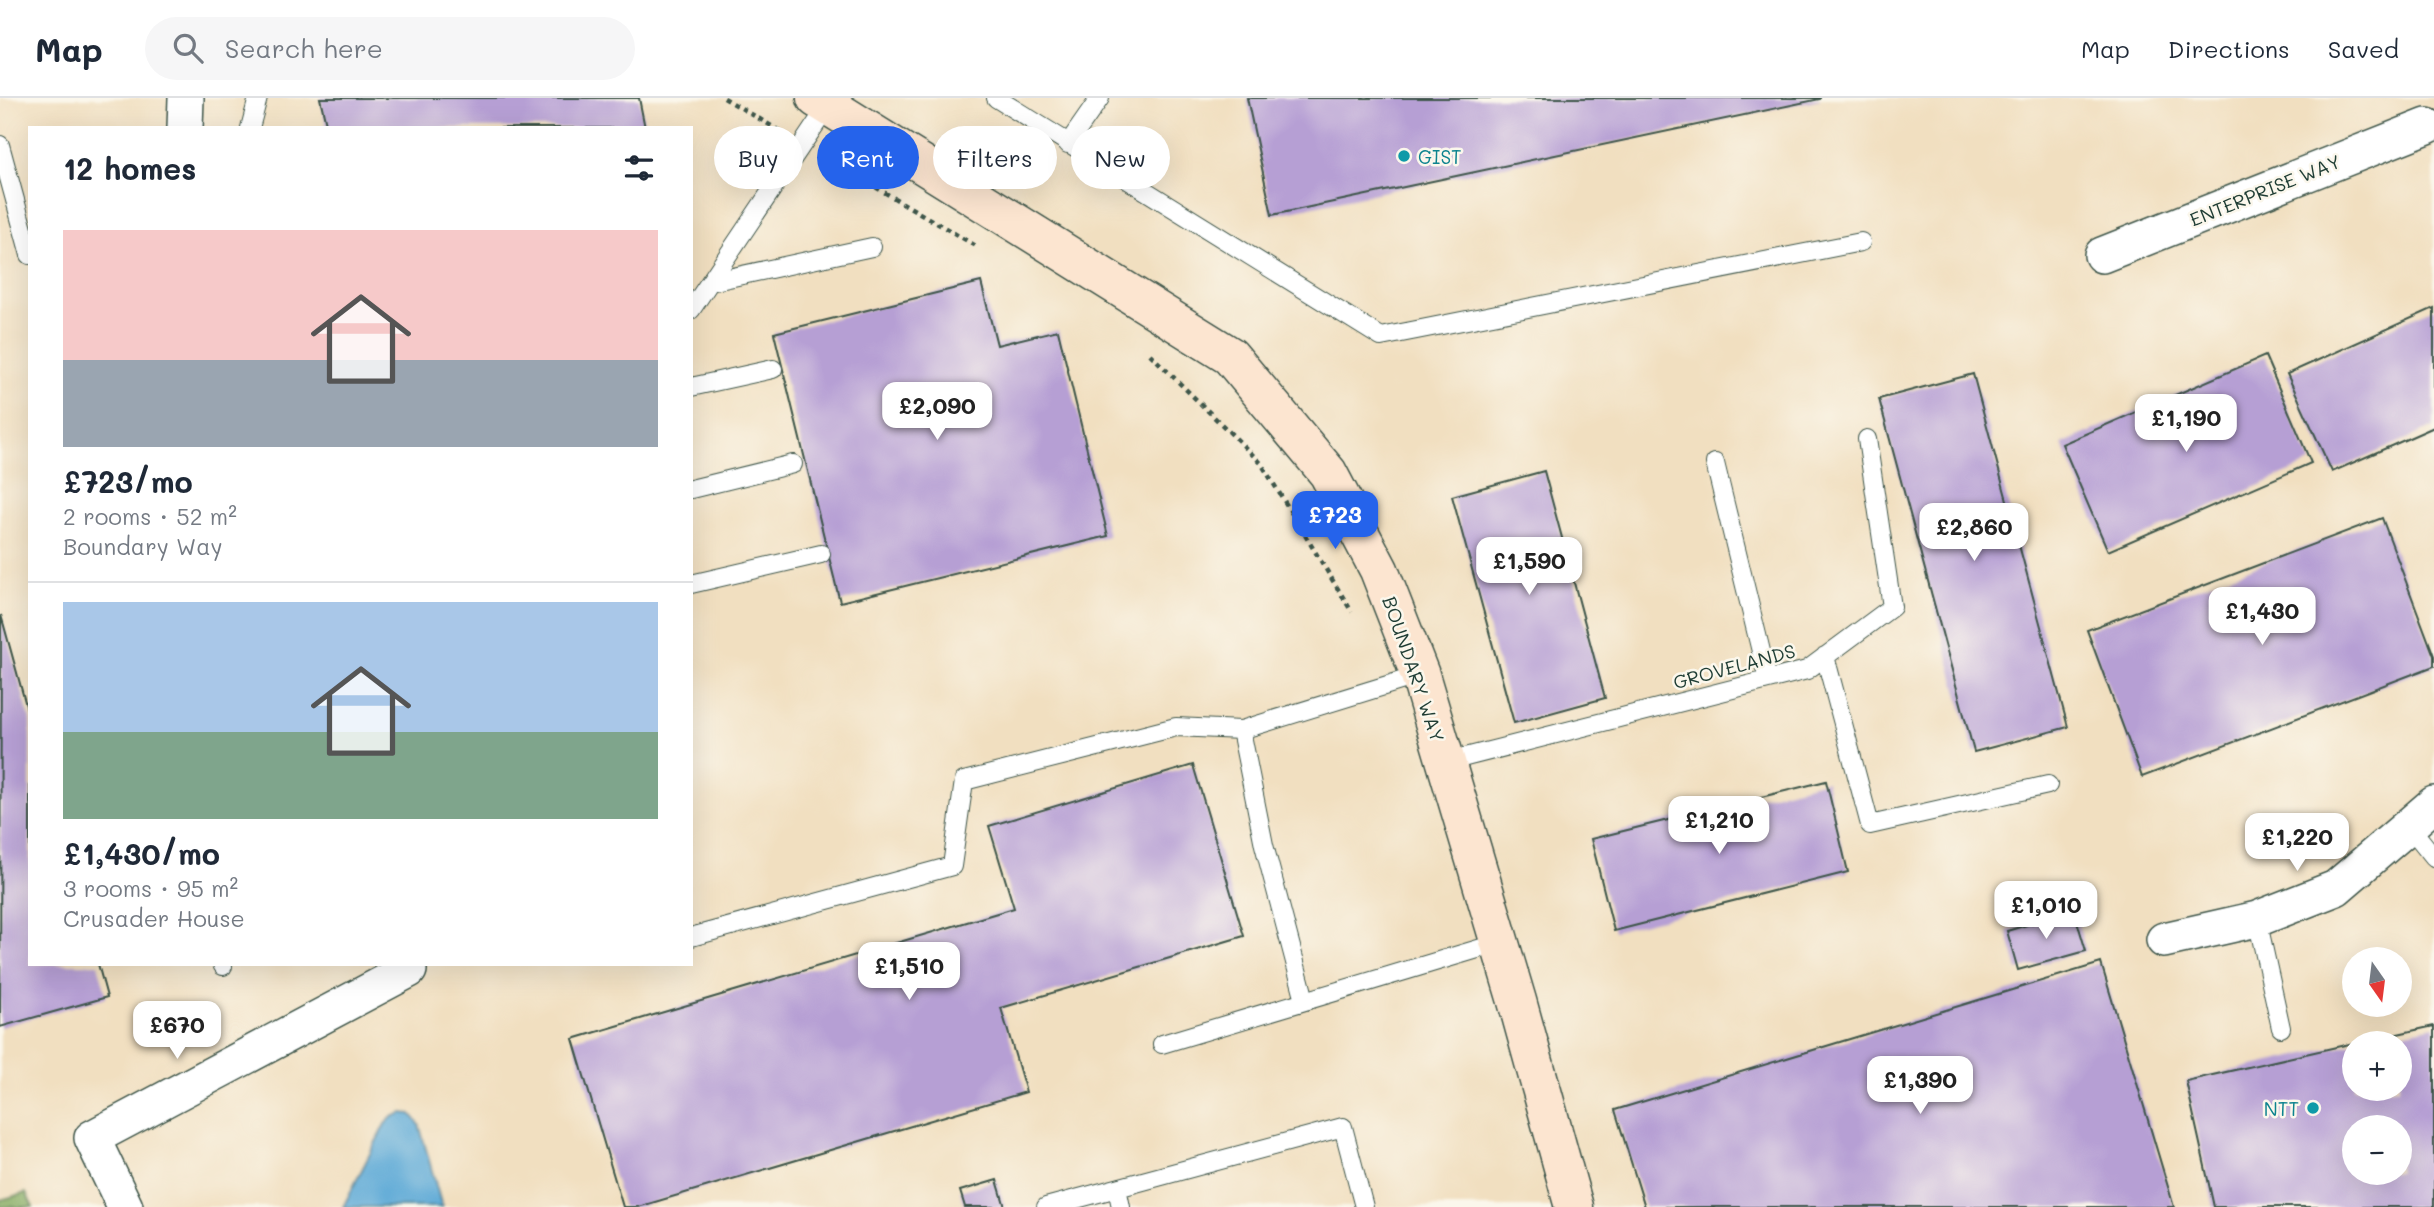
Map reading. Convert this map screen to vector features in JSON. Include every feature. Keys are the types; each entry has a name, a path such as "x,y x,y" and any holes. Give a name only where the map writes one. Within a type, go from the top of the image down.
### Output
{"street":[{"path":"185,126 186,98"},
{"name":"BOUNDARY WAY","path":"822,102 1230,356 1328,473 1379,570 1420,675 1574,1207"},
{"name":"ENTERPRISE WAY","path":"2102,256 2426,122"},
{"path":"2164,940 2257,919 2336,888 2422,815"},
{"path":"125,1207 92,1138 408,970 407,966"}],"lane":[{"path":"251,126 258,98"},
{"path":"996,98 1381,337 1861,242"},
{"path":"1068,144 1100,98"},
{"path":"803,142 822,102"},
{"path":"0,145 28,248"},
{"path":"693,307 772,189"},
{"path":"710,282 872,247"},
{"path":"693,387 773,369"},
{"name":"GROVELANDS","path":"1446,762 1807,670 1892,607 1867,439"},
{"path":"1715,463 1768,680"},
{"path":"693,489 793,464"},
{"path":"693,584 821,554"},
{"path":"1825,656 1871,825 2048,785"},
{"path":"693,935 953,866 964,781 1176,727 1241,730 1420,675"},
{"path":"1241,730 1264,845 1305,1000"},
{"path":"2422,815 2434,857"},
{"path":"2257,919 2281,1028"},
{"path":"1162,1044 1498,943"},
{"path":"1046,1207 1343,1127 1364,1207"},
{"path":"1116,1188 1121,1207"}],"path":[{"path":"724,98 771,126"},
{"path":"803,145 981,249"},
{"path":"1145,349 1261,463 1353,613"}],"green space":[{"path":"26,1193 33,1207 0,1207 0,1200"}],"water":[{"path":"402,1113 411,1114 419,1124 442,1207 343,1207 385,1124"}],"building":[{"path":"320,98 639,98 645,126 327,126"},
{"name":"GIST","path":"1247,98 1820,98 1820,99 1272,215"},
{"path":"981,282 997,345 1058,330 1108,536 840,602 774,333"},
{"path":"2434,308 2434,427 2332,472 2287,374"},
{"path":"2265,356 2311,463 2108,551 2062,444"},
{"path":"1973,374 2068,727 1974,752 1879,399"},
{"path":"1544,471 1605,698 1514,723 1452,496"},
{"path":"2382,518 2434,656 2434,666 2142,777 2087,630"},
{"path":"1,615 28,713 28,966 99,966 107,997 0,1027"},
{"path":"1193,765 1244,936 1001,1008 1026,1092 638,1207 623,1207 573,1039 1014,908 989,826"},
{"path":"1826,781 1848,872 1614,931 1591,839"},
{"path":"2074,911 2086,951 2018,970 2007,931"},
{"path":"2101,963 2174,1207 1645,1207 1615,1110"},
{"name":"NTT","path":"2434,1026 2434,1207 2214,1207 2186,1081 2342,1046 2342,1101 2412,1101 2411,1031"},
{"path":"997,1180 1005,1207 965,1207 960,1191"}],"place":[{"name":"GIST","path":"1404,156"},
{"name":"NTT","path":"2313,1108"}]}
